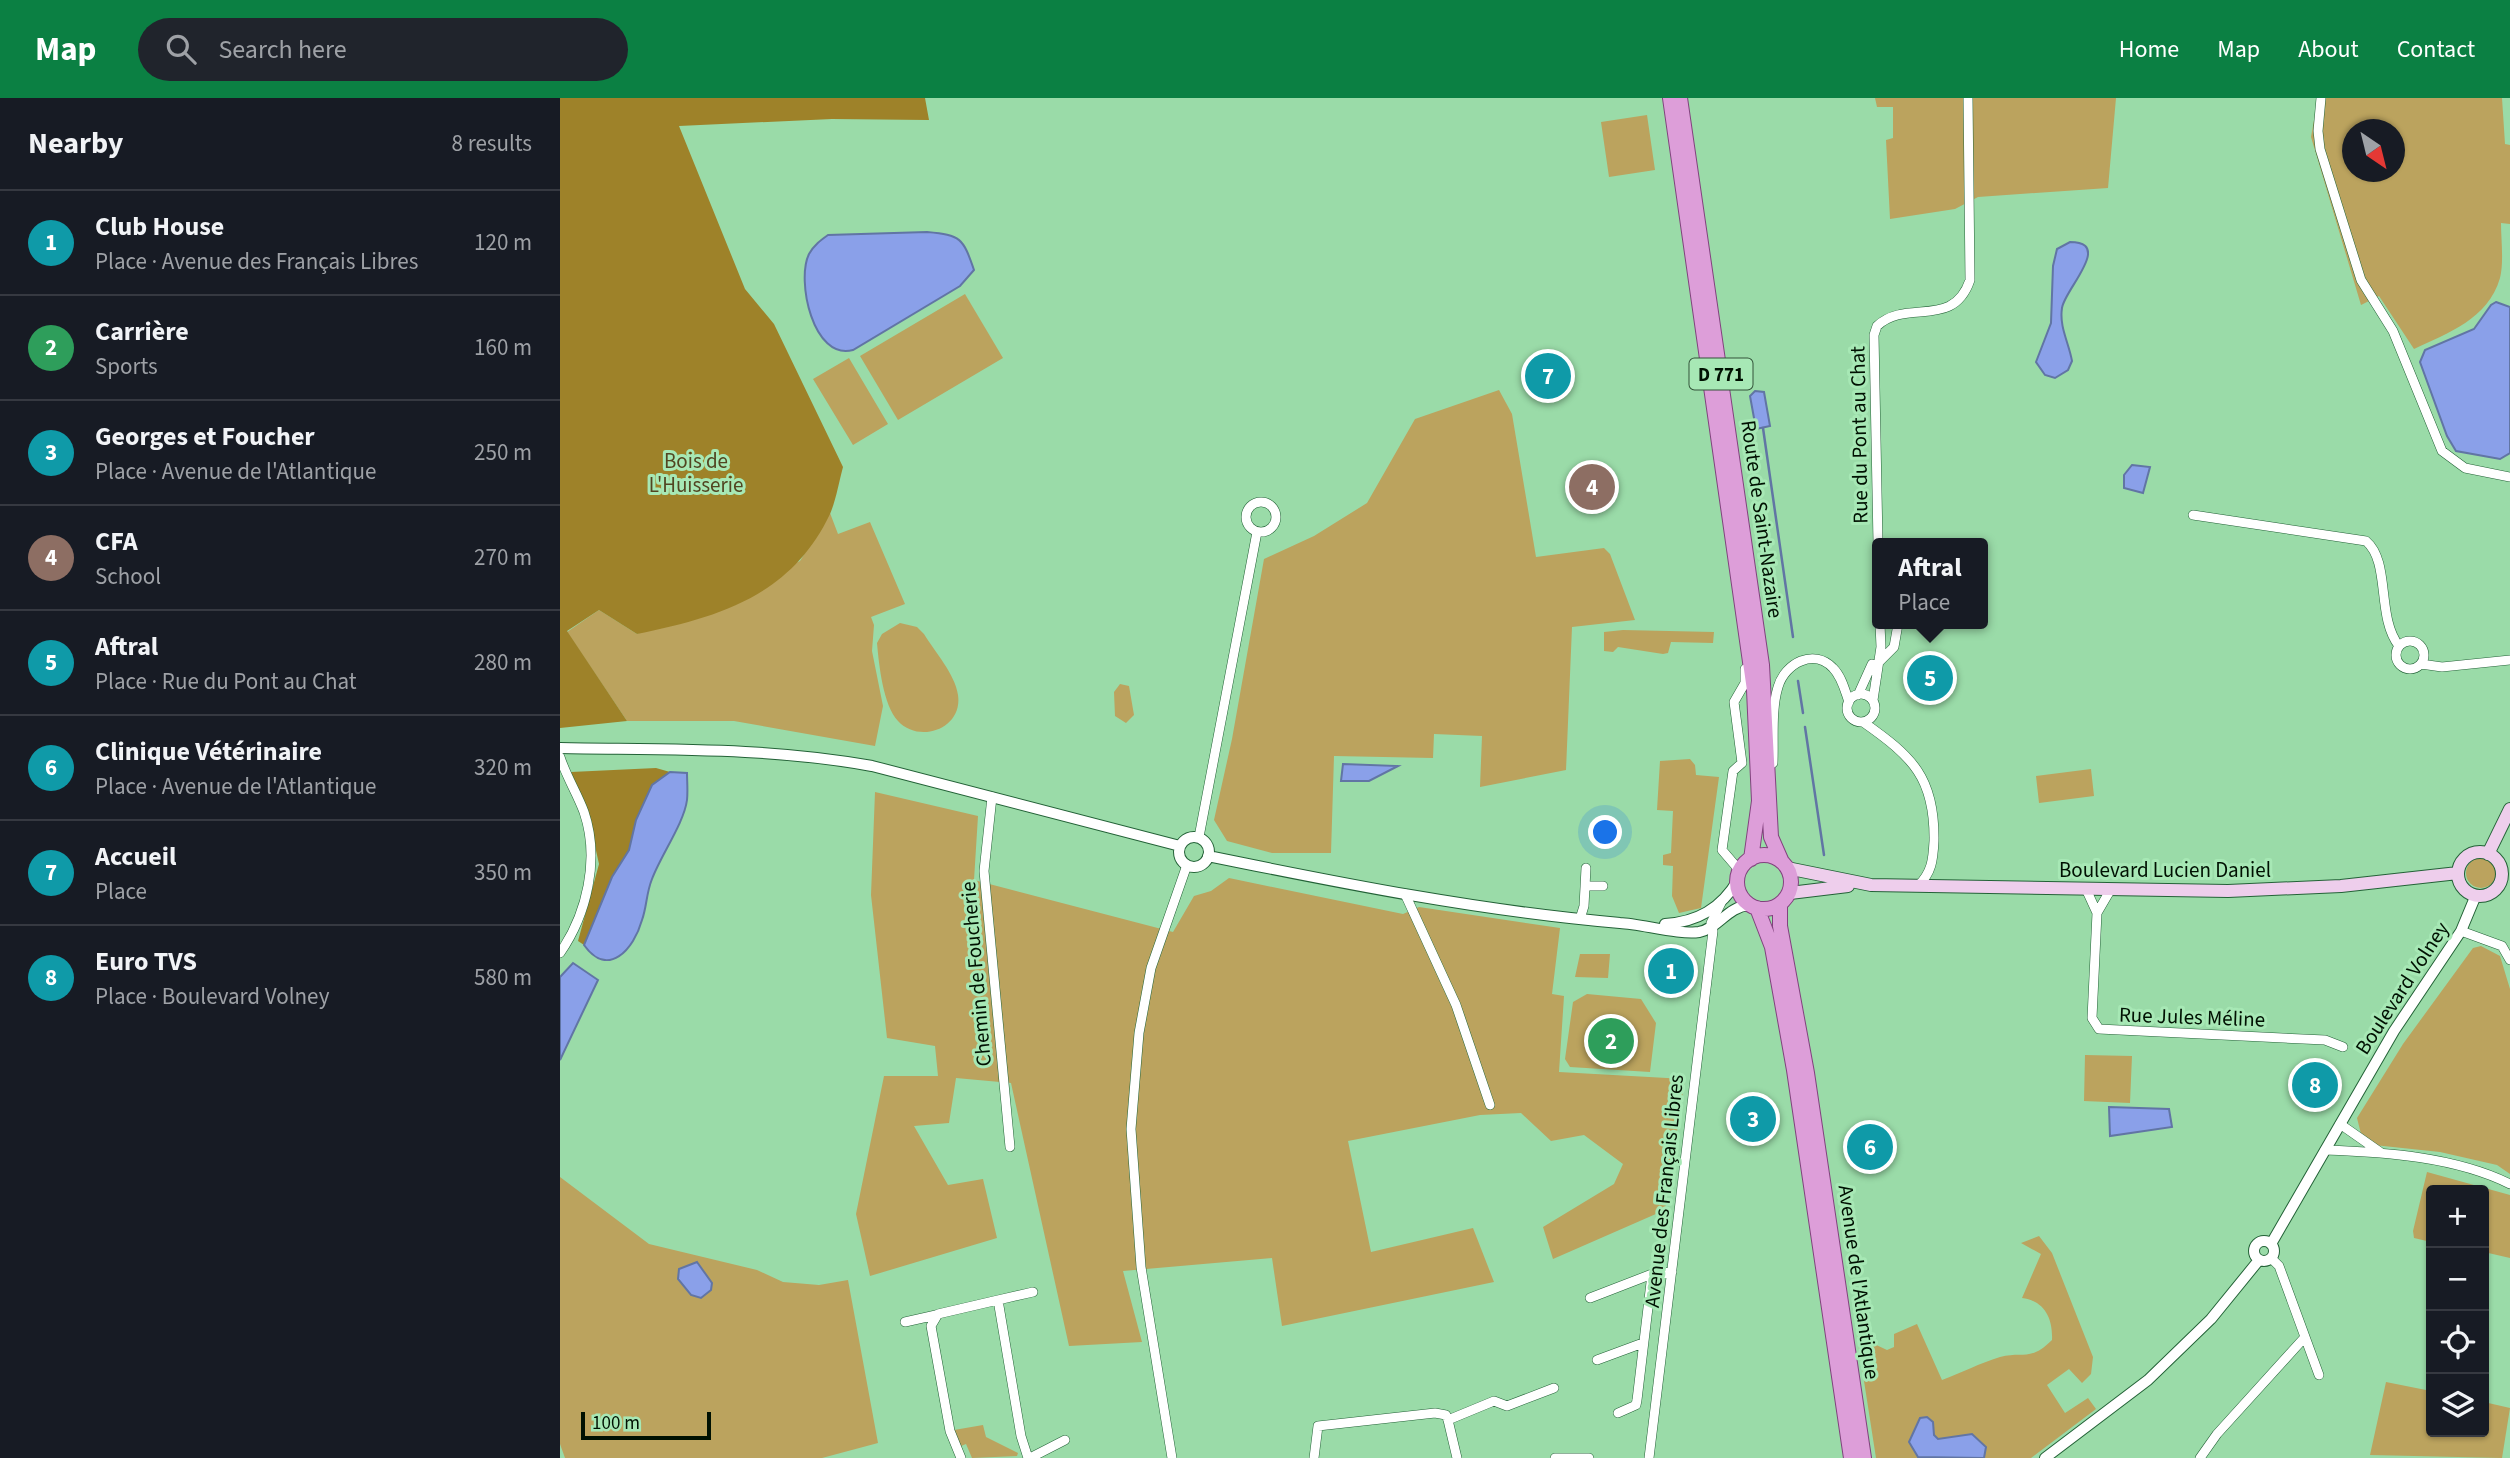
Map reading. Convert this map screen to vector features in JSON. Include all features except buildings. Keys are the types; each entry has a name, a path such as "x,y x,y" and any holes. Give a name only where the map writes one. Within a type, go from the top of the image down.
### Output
{"main road":[{"name":"Route de Saint-Nazaire","path":"1670,98 1745,618 1759,770 1756,835 1751,859"},
{"name":"Route de Saint-Nazaire","path":"1680,98 1762,665 1771,836 1785,865"},
{"path":"2496,888 2501,878 2499,860 2510,810"},
{"path":"2499,860 2468,855 2458,873 2461,884 2476,895 2483,895 2510,881"},
{"path":"1766,856 1785,865 1791,884 1785,899 1765,909 1753,906 1740,895 1739,876 1751,859 1766,856"},
{"name":"Boulevard Lucien Daniel","path":"1785,865 1871,884 2086,889 2298,890 2458,873"},
{"name":"Boulevard Lucien Daniel","path":"1785,899 1871,884"},
{"name":"Avenue de l'Atlantique","path":"1785,899 1780,926 1807,1073 1864,1458"},
{"name":"Avenue de l'Atlantique","path":"1753,906 1772,947 1794,1070 1851,1458"}],"street":[{"name":"Rue du Pont au Chat","path":"1878,538 1874,335 1877,326 1890,317 1948,307 1965,294 1970,280 1968,98"},
{"path":"2321,98 2318,131 2320,149 2361,280 2393,331 2442,451 2465,468 2510,477"},
{"path":"2193,515 2366,541 2377,560 2386,624 2399,646"},
{"path":"1199,837 1257,532"},
{"path":"1742,763 1734,702 1745,683 1745,618"},
{"path":"1863,722 1873,716 1880,629"},
{"path":"1879,662 1894,647 1897,629"},
{"path":"1849,702 1858,695 1880,639"},
{"path":"2416,642 2422,648 2424,656 2421,664 2414,669 2405,668 2398,663 2396,654 2399,646 2416,642"},
{"path":"1771,803 1776,700 1785,672 1795,662 1807,659 1825,662 1840,678 1849,702 1849,715 1863,722 1911,763 1932,798 1932,868 1918,886"},
{"path":"2421,664 2442,667 2510,660"},
{"path":"1858,695 1873,700"},
{"path":"560,748 779,752 872,766 1180,846"},
{"path":"560,757 584,812 591,864 583,913 560,953"},
{"path":"1742,763 1759,770"},
{"path":"1652,925 1701,917 1720,902 1739,876 1722,850 1733,771 1742,763"},
{"name":"Chemin de Foucherie","path":"992,797 984,871 1010,1147"},
{"path":"1199,837 1206,843 1208,856 1200,866 1187,865 1181,859 1180,846 1185,839 1199,837"},
{"path":"1208,856 1511,913 1652,925 1684,932 1712,927 1731,909 1753,906"},
{"path":"1172,1458 1141,1268 1131,1129 1139,1033 1151,968 1187,865"},
{"path":"1580,919 1586,886 1586,868"},
{"path":"1586,886 1602,886"},
{"name":"Rue Jules Méline","path":"2086,889 2097,913 2092,1018 2099,1030 2325,1040 2343,1047"},
{"path":"2097,913 2111,889"},
{"path":"1405,894 1456,1005 1490,1105"},
{"name":"Boulevard Volney","path":"2271,1244 2399,1023 2461,931 2476,895"},
{"name":"Avenue des Français Libres","path":"1649,1458 1711,923 1720,902"},
{"path":"2461,931 2502,946 2510,960"},
{"path":"2340,1124 2381,1153"},
{"path":"2325,1150 2381,1153 2480,1172 2510,1184"},
{"name":"Boulevard Volney","path":"2045,1458 2148,1380 2211,1319 2259,1260 2255,1255 2257,1245 2262,1242 2271,1244"},
{"name":"Boulevard Volney","path":"2271,1244 2274,1252 2271,1258"},
{"path":"2259,1260 2271,1258 2279,1266 2319,1375"},
{"path":"1590,1298 1652,1274 1672,1272"},
{"path":"1618,1413 1636,1405 1652,1274"},
{"path":"905,1322 1033,1292"},
{"path":"998,1300 1021,1436 1029,1458 1065,1440"},
{"path":"938,1314 931,1326 950,1431 961,1458"},
{"path":"2200,1458 2217,1434 2305,1336"},
{"path":"1597,1360 1643,1343"},
{"path":"1448,1420 1494,1401 1507,1406 1554,1388"},
{"path":"1637,1400 1656,1405"},
{"path":"1314,1458 1318,1426 1435,1413 1446,1415 1457,1458"},
{"path":"1555,1458 1589,1458"}],"shaded area":[{"path":"1875,98 2116,98 2108,188 1978,197 1955,209 1890,219 1886,140 1893,138 1893,107 1877,107"},
{"path":"2318,98 2502,98 2505,144 2510,145 2510,224 2501,223 2500,278 2486,304 2465,323 2414,349 2379,296 2361,305 2311,137"},
{"path":"1647,115 1655,170 1609,177 1601,122"},
{"path":"965,294 1003,358 898,420 860,356"},
{"path":"849,358 888,424 853,445 813,379"},
{"path":"1499,390 1512,414 1536,557 1604,548 1610,554 1635,620 1572,627 1566,770 1480,787 1482,736 1434,734 1433,758 1334,756 1331,853 1272,853 1227,841 1214,820 1232,739 1264,559 1314,536 1367,503 1415,419"},
{"path":"830,513 838,534 870,522 905,604 871,617 874,625 872,651 883,706 875,746 734,721 627,721 567,632 599,610 637,634 800,561"},
{"path":"900,623 917,627 924,634 949,671 956,687 958,707 954,717 938,729 928,732 907,728 898,721 889,705 877,643 882,634"},
{"path":"1604,632 1714,632 1713,643 1671,642 1668,653 1663,654 1618,647 1613,652 1604,651"},
{"path":"1120,684 1129,686 1134,715 1126,723 1115,716 1114,692"},
{"path":"1690,759 1695,765 1696,775 1719,777 1701,908 1679,913 1672,896 1673,866 1663,865 1663,855 1671,853 1673,811 1657,810 1660,761"},
{"path":"2091,769 2094,796 2039,803 2036,776"},
{"path":"875,792 978,816 974,880 1173,932 1194,896 1211,891 1229,878 1403,914 1419,907 1560,928 1552,994 1564,996 1559,1072 1685,1079 1665,1210 1553,1259 1543,1227 1614,1184 1623,1164 1584,1135 1551,1141 1521,1113 1480,1115 1348,1141 1371,1252 1473,1228 1494,1282 1282,1326 1272,1258 1123,1271 1142,1342 1069,1346 1011,1083 956,1078 949,1123 914,1126 948,1185 983,1179 997,1238 870,1276 856,1214 884,1076 938,1076 935,1046 887,1038 871,895"},
{"path":"2481,858 2492,862 2496,873 2492,884 2481,888 2470,884 2466,873 2470,862"},
{"path":"2481,946 2500,956 2510,989 2510,1174 2497,1165 2440,1152 2374,1145 2361,1134 2357,1118 2403,1044 2473,948"},
{"path":"1580,954 1610,954 1608,978 1575,977"},
{"path":"1587,994 1641,999 1656,1023 1650,1072 1570,1067 1565,1059 1573,1002"},
{"path":"2085,1055 2132,1056 2130,1103 2084,1101"},
{"path":"2427,1172 2474,1185 2426,1185 2426,1241 2414,1238 2413,1231"},
{"path":"560,1177 649,1244 757,1270 783,1282 819,1285 848,1280 878,1443 822,1458 565,1458 560,1444"},
{"path":"2489,1189 2510,1195 2510,1258 2489,1253"},
{"path":"2039,1236 2052,1253 2093,1357 2091,1374 2082,1383 2069,1369 2047,1385 2065,1413 2088,1398 2096,1409 2031,1458 1876,1458 1857,1336 1887,1350 1894,1347 1894,1334 1917,1324 1942,1380 2000,1357 2038,1351 2052,1340 2049,1318 2037,1303 2022,1298 2041,1254 2021,1243"},
{"path":"2386,1382 2426,1390 2426,1437 2489,1437 2489,1403 2510,1408 2502,1458 2370,1455"},
{"path":"983,1425 986,1437 1018,1453 1017,1456 972,1458 966,1444 961,1446 954,1430"}],"green space":[{"name":"Bois de L'Huisserie","path":"560,98 925,98 929,120 832,119 679,126 745,289 774,324 843,467 832,509 814,542 795,565 773,584 750,598 696,620 637,634 599,610 567,631 627,721 560,728"},
{"path":"656,768 670,772 652,785 636,820 629,850 612,877 584,945 578,941 599,864 587,810 571,772"}],"water":[{"path":"927,232 954,237 967,251 974,270 960,286 853,350 839,350 827,343 811,316 807,299 806,266 815,245 828,235"},
{"path":"2070,242 2082,244 2088,250 2083,268 2062,308 2063,328 2072,361 2068,370 2055,378 2045,375 2036,362 2051,323 2053,266 2057,249"},
{"path":"2496,302 2510,307 2510,453 2500,459 2456,451 2447,436 2420,362 2425,350 2474,329"},
{"path":"1755,391 1764,392 1770,426 1756,429 1750,396"},
{"path":"2132,465 2150,467 2143,493 2124,488 2124,475"},
{"path":"1343,764 1398,766 1369,781 1341,781"},
{"path":"670,772 687,773 687,800 682,819 652,879 644,915 633,941 619,956 602,960 584,945 612,877 629,850 636,820 652,785"},
{"path":"573,963 598,980 560,1060 560,977"},
{"path":"2109,1107 2169,1109 2172,1127 2110,1136"},
{"path":"697,1262 712,1283 711,1290 701,1298 691,1295 678,1279 679,1269"},
{"path":"1927,1417 1933,1422 1934,1435 1938,1439 1972,1434 1986,1447 1984,1458 1918,1457 1909,1442 1920,1418"}],"waterway":[{"path":"1763,428 1793,637"},
{"path":"1798,681 1803,713"},
{"path":"1805,727 1824,855"}],"place":[{"name":"Accueil","path":"1548,376"},
{"name":"CFA","path":"1592,487"},
{"name":"Aftral","path":"1930,678"},
{"name":"Club House","path":"1671,971"},
{"name":"Carrière","path":"1611,1041"},
{"name":"Euro TVS","path":"2315,1085"},
{"name":"Georges et Foucher","path":"1753,1119"},
{"name":"Clinique Vétérinaire","path":"1870,1147"}]}
